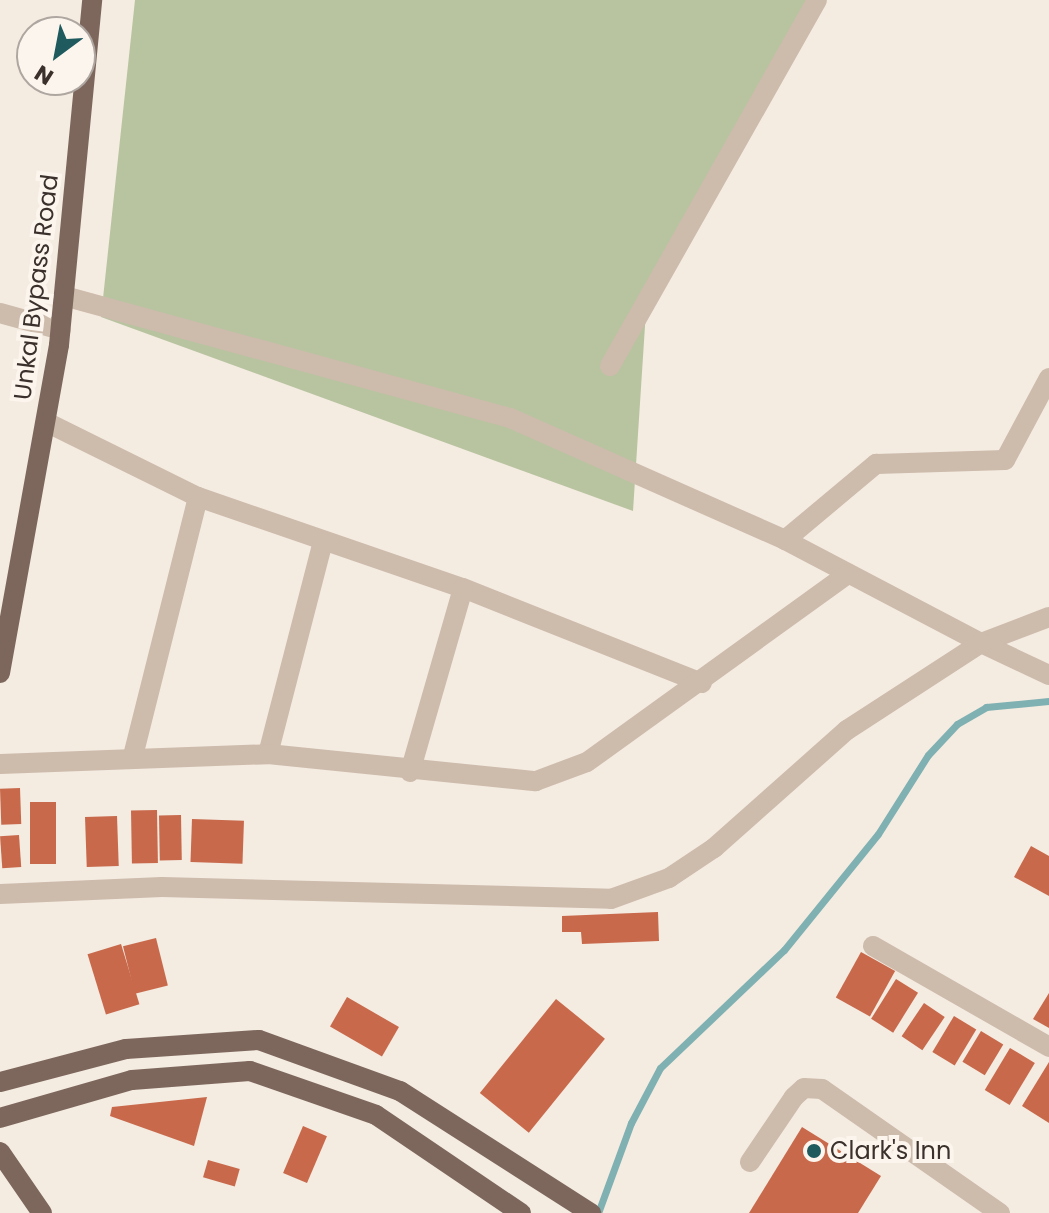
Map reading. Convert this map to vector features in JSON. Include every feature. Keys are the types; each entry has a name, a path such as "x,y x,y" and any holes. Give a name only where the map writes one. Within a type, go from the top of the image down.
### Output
{"main road":[{"name":"Unkal Bypass Road","path":"1,664 61,330 92,0"},
{"path":"0,1082 126,1049 259,1040 390,1087 495,1146 591,1213"},
{"path":"0,1118 132,1080 250,1071 376,1115 521,1213"},
{"path":"376,1115 390,1087"},
{"path":"0,1152 42,1213"}],"street":[{"path":"610,366 817,0"},
{"path":"64,296 510,418 785,540 981,643 1049,675"},
{"path":"0,313 61,330"},
{"path":"785,540 876,464 1005,460 1049,378"},
{"path":"46,422 198,497 463,588 702,683"},
{"path":"133,756 198,497"},
{"path":"268,754 323,541"},
{"path":"0,764 133,756 268,754 410,772 505,780 559,775 702,683 848,574"},
{"path":"410,772 463,588"},
{"path":"0,894 162,887 515,901 642,891 714,848 847,730 981,643 1049,617"},
{"path":"873,946 1049,1047"},
{"path":"750,1162 794,1097 804,1088 822,1089 1000,1213"}],"green space":[{"path":"135,0 825,0 647,295 633,511 101,317"}],"building":[{"path":"20,788 21,824 1,825 0,789"},
{"path":"30,802 56,802 56,864 30,864"},
{"path":"131,810 157,810 158,863 132,863"},
{"path":"159,815 181,815 182,860 160,860"},
{"path":"117,816 119,866 87,867 85,817"},
{"path":"192,819 244,821 242,864 190,862"},
{"path":"19,835 21,867 2,868 0,836"},
{"path":"1031,846 1049,856 1049,896 1014,877"},
{"path":"658,912 659,941 582,944 581,932 562,932 562,916"},
{"path":"156,938 168,986 135,994 123,946"},
{"path":"121,944 139,1004 106,1014 88,954"},
{"path":"861,952 895,971 870,1016 836,997"},
{"path":"896,979 918,993 893,1033 871,1019"},
{"path":"1049,993 1049,1028 1033,1019"},
{"path":"347,997 399,1027 382,1056 330,1026"},
{"path":"556,999 605,1039 529,1133 480,1093"},
{"path":"924,1003 945,1017 922,1050 902,1036"},
{"path":"954,1016 976,1029 955,1065 932,1052"},
{"path":"981,1031 1003,1044 985,1075 962,1062"},
{"path":"1010,1048 1035,1063 1010,1105 985,1090"},
{"path":"1049,1062 1049,1123 1022,1106"},
{"path":"207,1097 194,1146 110,1116 112,1107"},
{"path":"303,1126 327,1136 307,1183 283,1173"},
{"name":"Clark's Inn","path":"802,1127 881,1176 858,1213 749,1213"},
{"path":"208,1160 240,1169 235,1186 203,1177"}],"waterway":[{"path":"598,1213 631,1123 660,1068 784,950 878,834 928,755 957,724 986,707 1049,701"}],"place":[{"name":"Clark's Inn","path":"814,1151"}]}
